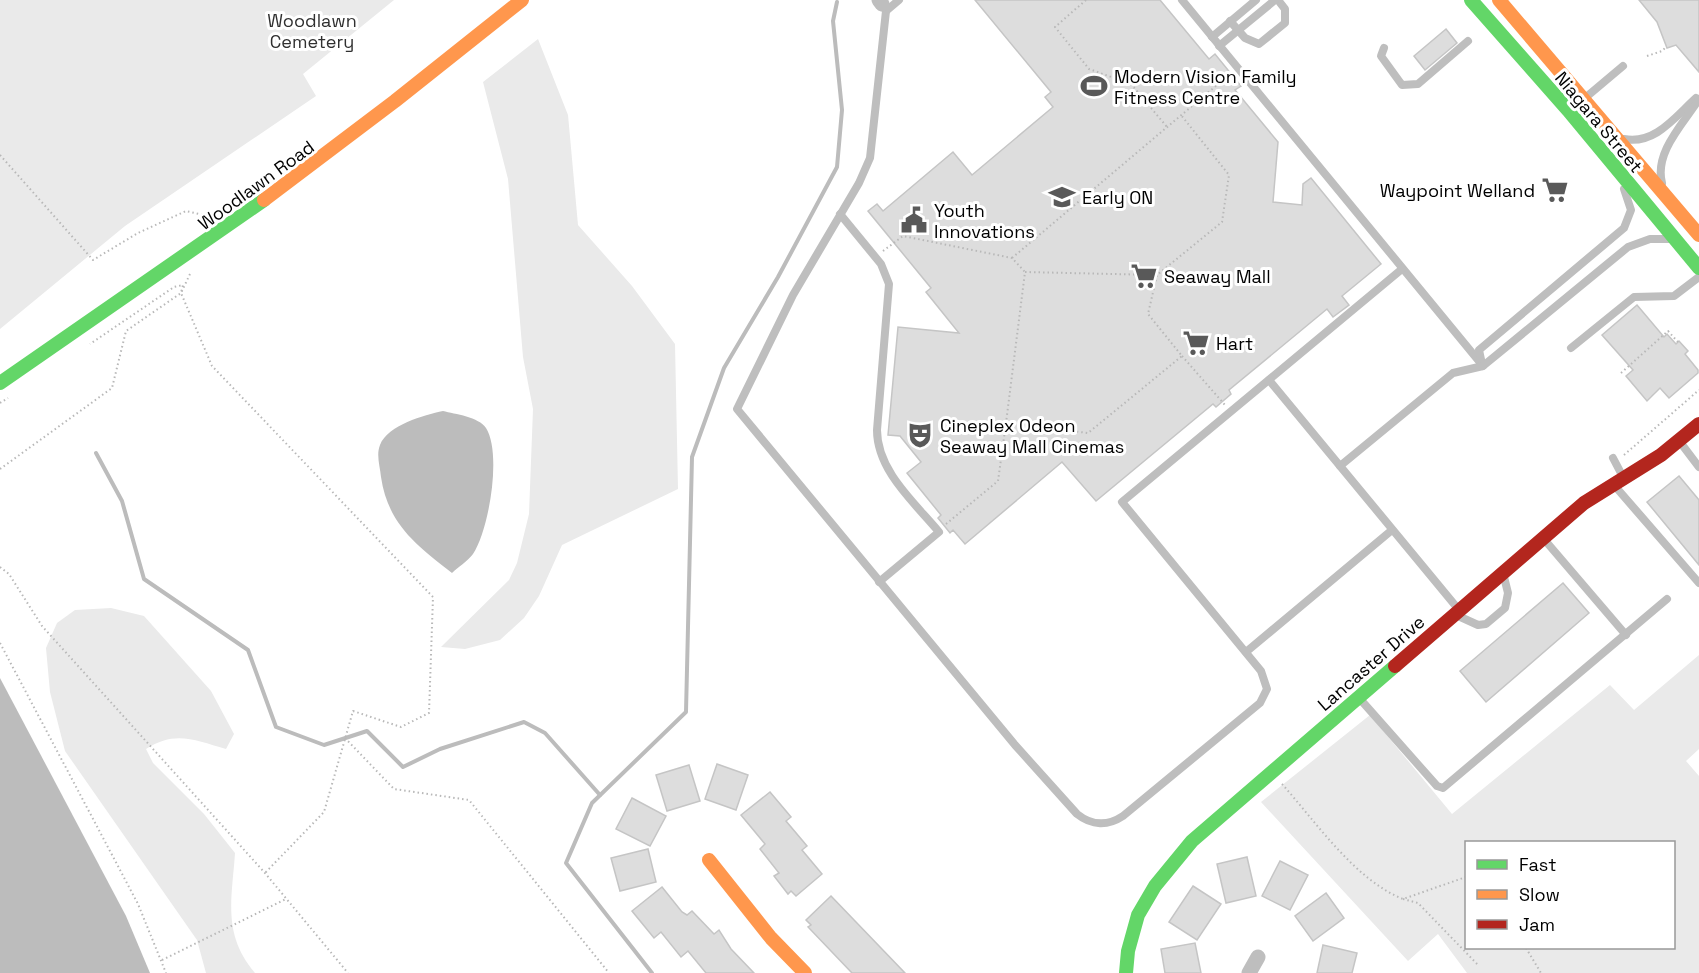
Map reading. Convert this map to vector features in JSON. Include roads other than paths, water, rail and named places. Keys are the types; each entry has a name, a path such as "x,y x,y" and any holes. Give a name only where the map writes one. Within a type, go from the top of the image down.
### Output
{"main road":[{"name":"Woodlawn Road","path":"0,383 199,249 333,151 522,0"},
{"name":"Niagara Street","path":"1472,0 1699,268"},
{"name":"Niagara Street","path":"1504,2 1699,235"},
{"name":"Lancaster Drive","path":"1126,973 1132,926 1142,903 1192,841 1584,503 1678,441 1699,424"},
{"path":"709,860 771,938 805,973"}],"street":[{"path":"1249,973 1258,957"}],"lane":[{"path":"899,0 882,5 875,132 870,158 793,295 736,409 1015,745 1077,814 1096,823 1121,818 1261,701 1266,691 1266,679 1246,652 1122,502 1402,269"},
{"path":"1182,0 1483,366"},
{"path":"1212,37 1256,0"},
{"path":"1219,46 1238,31 1276,0 1285,9 1285,23 1259,45 1245,38 1238,31 1230,21"},
{"path":"1383,48 1381,56 1402,84 1411,86 1418,84 1468,41"},
{"path":"1584,99 1623,66"},
{"path":"1603,120 1623,139 1642,140 1657,133 1699,97"},
{"path":"1676,207 1661,181 1663,159 1672,139 1699,97"},
{"path":"1483,366 1479,350 1626,226 1630,207 1619,173"},
{"path":"840,214 885,271 890,293 877,430 879,448 891,474 939,532 879,582"},
{"path":"1340,466 1453,373 1483,366 1628,248 1650,239 1675,240"},
{"path":"1571,348 1634,297 1674,296 1699,277"},
{"path":"1269,380 1457,612 1478,625 1486,624 1505,608 1508,593 1503,573"},
{"path":"1678,441 1699,467"},
{"path":"1613,458 1618,480 1699,583"},
{"path":"1246,652 1392,531"},
{"path":"1543,538 1626,634"},
{"path":"1359,698 1437,786 1443,788 1667,599"}],"waterway":[{"path":"652,973 566,863 592,803 686,712 692,457 724,368 778,277 837,167 842,110 833,21 837,2"},
{"path":"96,453 122,501 144,579 248,650 276,727 324,745 367,731 403,767 440,749 524,722 545,733 600,795"}],"place":[{"name":"Modern Vision Family Fitness Centre","path":"1094,86"},
{"name":"Waypoint Welland","path":"1555,190"},
{"name":"Early ON","path":"1062,197"},
{"name":"Youth Innovations","path":"914,220"},
{"name":"Seaway Mall","path":"1144,276"},
{"name":"Hart","path":"1196,343"},
{"name":"Cineplex Odeon Seaway Mall Cinemas","path":"920,435"}],"park label":[{"name":"Woodlawn Cemetery","path":"312,30"}]}
